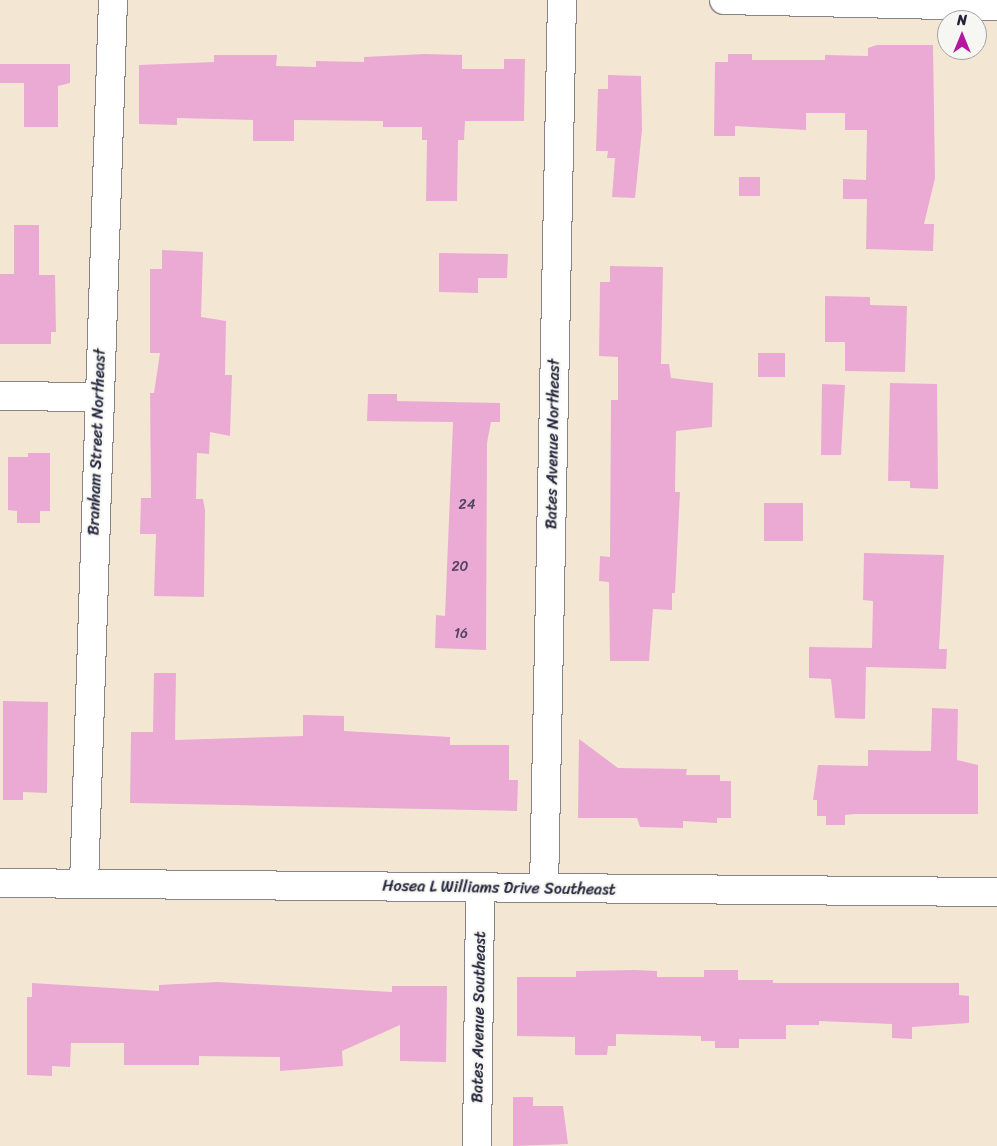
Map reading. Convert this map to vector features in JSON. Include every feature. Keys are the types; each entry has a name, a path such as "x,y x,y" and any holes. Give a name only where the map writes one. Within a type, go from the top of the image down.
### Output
{"street":[{"name":"Branham Street Northeast","path":"84,884 98,397 113,0"},
{"name":"Bates Avenue Northeast","path":"544,888 562,0"},
{"path":"724,0 997,6"},
{"path":"0,396 98,397"},
{"name":"Hosea L Williams Drive Southeast","path":"0,883 997,892"},
{"name":"Bates Avenue Southeast","path":"477,1146 480,888"}],"building":[{"path":"877,45 933,45 935,178 924,224 934,224 933,251 866,249 867,199 843,199 843,179 866,180 867,130 845,130 845,113 806,113 806,130 735,126 735,136 714,136 715,62 728,62 728,54 752,54 752,60 825,60 825,55 868,56 868,48"},
{"path":"425,54 462,55 462,69 504,69 504,59 525,59 524,121 465,121 464,140 458,140 457,201 426,201 427,140 422,140 422,127 383,127 383,121 294,120 294,141 253,141 253,120 177,118 177,125 139,124 139,65 214,62 214,55 277,55 276,66 316,67 316,61 364,62 364,57"},
{"path":"0,64 70,64 70,83 58,86 58,127 24,127 24,83 0,83"},
{"path":"608,75 641,76 642,130 635,198 612,197 615,158 607,158 608,151 596,151 598,89 608,89"},
{"path":"739,177 760,177 760,196 739,196"},
{"path":"14,225 39,225 39,275 55,275 56,332 51,332 51,344 0,344 0,274 14,274"},
{"path":"162,250 203,252 201,317 226,321 225,375 232,375 230,436 210,432 209,454 197,453 196,499 203,499 205,510 204,597 154,596 156,534 140,534 141,498 151,498 150,393 154,393 160,353 150,353 150,269 162,269"},
{"path":"439,253 508,254 507,278 478,278 478,293 439,292"},
{"path":"610,266 663,267 661,364 669,364 671,378 713,383 712,427 676,431 675,492 680,492 675,593 672,593 672,610 653,609 649,661 610,661 609,582 599,581 600,556 610,557 611,400 618,400 618,357 599,356 600,282 610,282"},
{"path":"825,296 870,297 870,305 907,306 905,372 845,371 845,342 825,342"},
{"path":"758,353 785,353 785,377 758,377"},
{"path":"890,383 937,384 938,489 910,488 910,481 888,481"},
{"path":"822,384 845,385 841,455 821,455"},
{"path":"368,394 397,394 397,401 500,403 500,422 491,422 487,443 486,650 435,648 436,615 445,616 453,422 367,421"},
{"path":"28,453 50,453 50,511 40,511 40,523 17,523 17,511 8,510 8,457 28,457"},
{"path":"764,503 803,503 803,541 764,541"},
{"path":"864,553 944,555 939,649 947,649 946,669 866,667 865,719 835,718 831,679 809,678 809,647 872,648 873,601 863,600"},
{"path":"154,673 176,673 175,740 303,736 303,715 344,716 344,731 450,737 450,745 509,745 509,780 518,780 517,811 130,803 131,732 153,732"},
{"path":"3,701 48,702 47,793 23,792 23,800 3,800"},
{"path":"932,708 958,709 957,760 978,765 978,814 855,814 845,815 845,825 826,825 826,816 817,816 817,800 813,800 818,765 868,766 868,750 931,751"},
{"path":"579,739 618,768 687,769 686,775 720,775 720,781 731,781 731,818 717,818 717,823 683,821 683,828 640,827 637,818 578,818"},
{"path":"704,970 738,970 738,980 773,980 773,983 959,983 959,995 969,996 969,1023 912,1027 912,1039 892,1038 892,1024 819,1021 819,1025 786,1025 786,1039 739,1039 739,1048 715,1048 715,1041 701,1041 701,1036 616,1034 616,1046 608,1046 607,1055 575,1055 575,1037 517,1036 517,977 576,977 576,971 657,971 657,977 704,977"},
{"path":"218,982 392,992 392,986 447,986 446,1062 400,1061 400,1025 342,1051 343,1066 280,1071 280,1057 199,1056 199,1065 124,1065 124,1043 71,1043 70,1067 52,1066 52,1076 27,1075 27,997 32,997 32,983 159,991 159,985"},
{"path":"513,1097 533,1097 533,1106 563,1106 568,1144 513,1146"}]}
